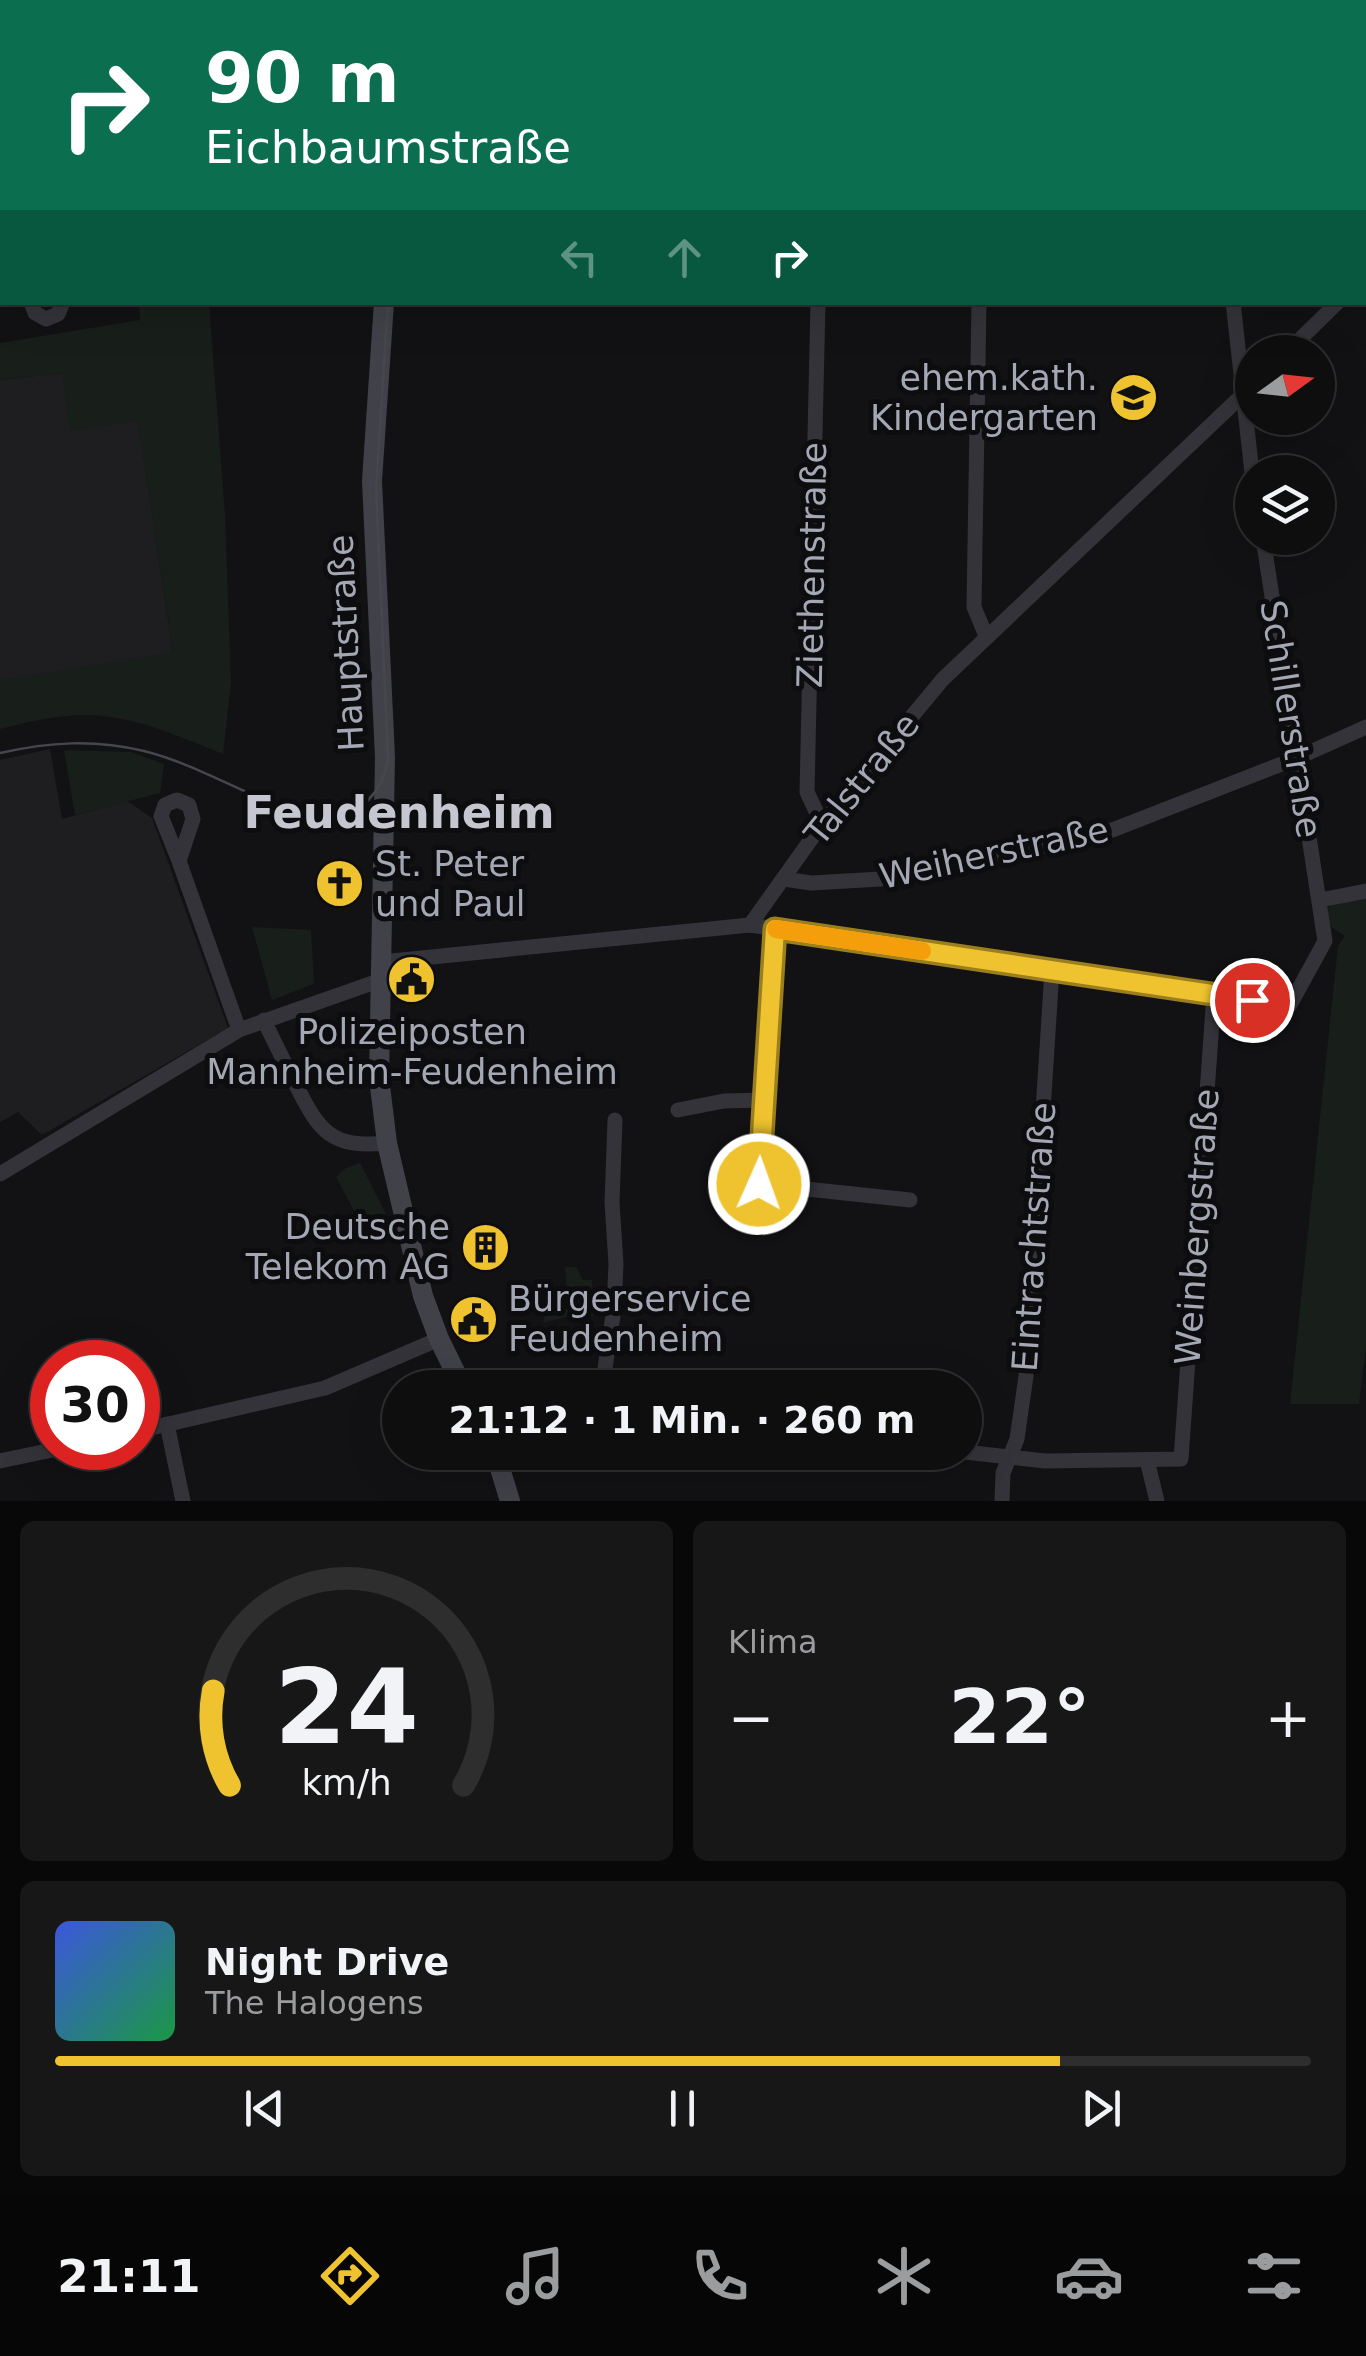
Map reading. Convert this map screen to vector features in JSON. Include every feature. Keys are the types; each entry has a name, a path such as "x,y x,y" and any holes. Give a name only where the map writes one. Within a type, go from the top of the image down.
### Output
{"street":[{"path":"32,305 35,312 46,318 58,314 62,305"},
{"name":"Hauptstraße","path":"384,305 372,516 384,757 380,1078 387,1143 416,1272 454,1370"},
{"name":"Ziethenstraße","path":"818,305 807,792 822,824"},
{"path":"979,305 974,607 986,636"},
{"path":"1234,305 1239,335"},
{"path":"1304,335 1335,305"},
{"name":"Talstraße","path":"750,925 822,824 943,679 1235,402"},
{"name":"Schillerstraße","path":"1214,994 1290,1005 1325,941 1265,555"},
{"name":"Weiherstraße","path":"784,879 812,883 881,880 1097,836 1296,758 1366,726"},
{"path":"179,861 239,1030"},
{"path":"1320,900 1366,892"},
{"path":"0,1174 239,1030 381,971 750,925 1214,994"},
{"path":"775,929 759,1184 910,1200"},
{"name":"Eintrachtstraße","path":"1002,1501 1003,1473 1018,1440 1026,1376 1052,970"},
{"name":"Weinbergstraße","path":"1146,1460 1181,1459 1214,994"},
{"path":"264,1020 316,1125 349,1143 387,1143"},
{"path":"678,1110 763,1100"},
{"path":"605,1370 616,1264 612,1202 615,1120"},
{"path":"160,1425 325,1388 439,1339"},
{"path":"167,1424 183,1501"},
{"path":"982,1454 1044,1461 1146,1460 1157,1501"},
{"path":"0,1461 30,1455"},
{"path":"501,1470 510,1501"}],"shaded area":[{"path":"139,305 209,305 225,515 231,682 223,754 156,728 104,716 64,716 0,729 0,680 173,652 138,421 70,431 62,373 0,380 0,343 140,320"},
{"path":"62,373 138,420 173,653 0,681 0,380"},
{"path":"50,749 62,819 127,801 152,818 228,1028 42,1135 18,1112 0,1122 0,760"},
{"path":"64,750 131,752 164,764 160,793 75,815"},
{"path":"1366,899 1366,1347 1359,1404 1290,1404 1338,946 1345,936 1328,925 1326,912 1331,904"},
{"path":"252,927 311,930 314,984 272,1000"},
{"path":"360,1163 386,1214 358,1218 336,1177"},
{"path":"565,1267 576,1267 583,1280 592,1280 593,1316 569,1316 543,1323 548,1302 568,1299"}],"tram line":[{"path":"0,753 72,743 144,751 290,811 323,819 348,814 368,801 382,781 388,757 376,489 388,305"}],"slow traffic":[{"path":"776,929 922,951"}],"place":[{"name":"ehem.kath. Kindergarten","path":"1133,398"},
{"name":"St. Peter und Paul","path":"340,884"},
{"name":"Polizeiposten Mannheim-Feudenheim","path":"412,980"},
{"name":"Deutsche Telekom AG","path":"485,1247"},
{"name":"Bürgerservice Feudenheim","path":"473,1319"}],"district":[{"name":"Feudenheim","path":"399,812"}],"route":[{"path":"759,1184 775,929 1252,1000"}]}
